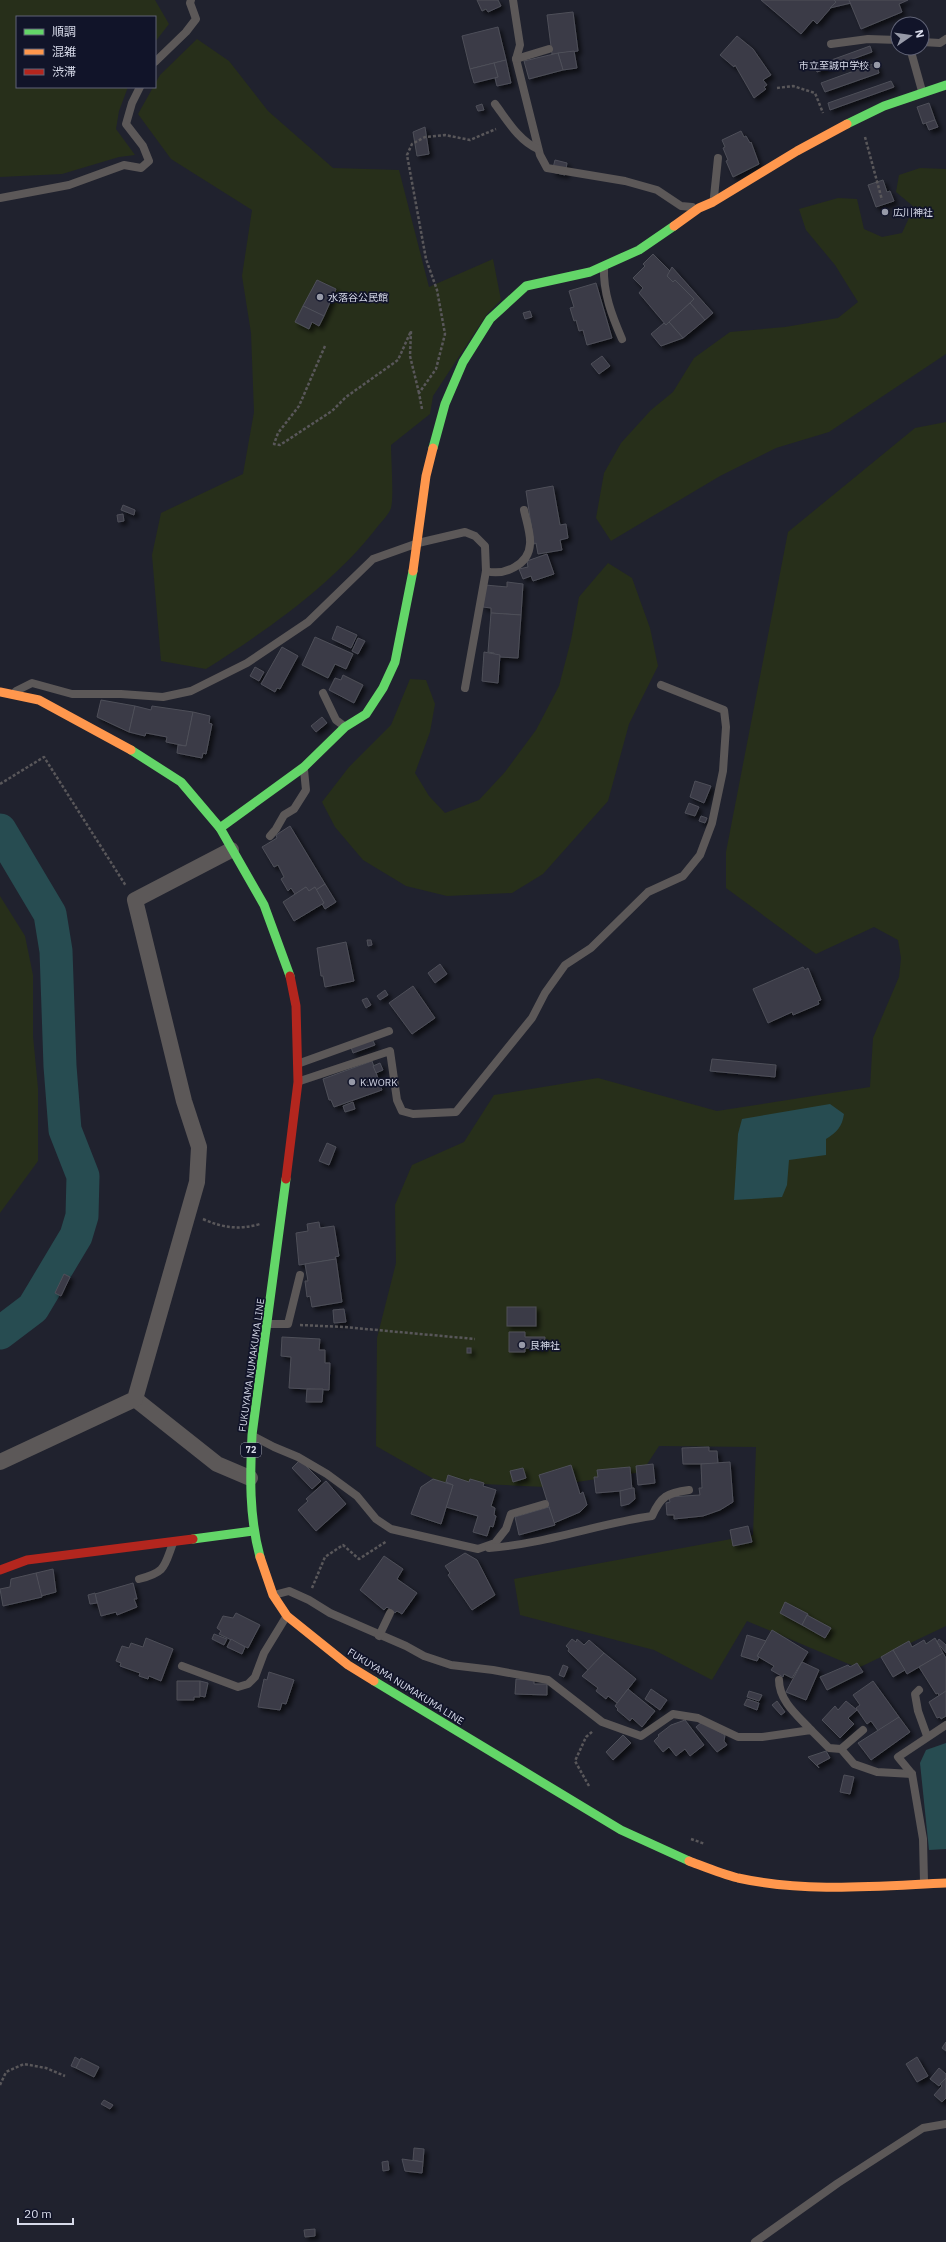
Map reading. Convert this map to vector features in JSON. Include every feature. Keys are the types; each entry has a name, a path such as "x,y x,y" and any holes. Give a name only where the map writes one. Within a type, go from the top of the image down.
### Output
{"main road":[{"path":"220,828 304,767 344,727 366,714 383,688 395,662 418,542 426,476 445,404 463,362 490,319 526,286 590,272 639,250 699,208 713,202 829,133 859,117 922,91 946,85"},
{"name":"FUKUYAMA NUMAKUMA LINE","path":"0,692 40,700 125,746 181,782 220,828 231,850 264,906 289,973 296,1006 298,1082 268,1324 252,1435 250,1478 253,1531 264,1574 273,1595 287,1616 355,1669 621,1830 688,1860 738,1878 796,1886 857,1887 946,1883"},
{"path":"0,1570 27,1560 253,1531"}],"street":[{"path":"0,1462 135,1399 197,1182 199,1147 184,1101 135,900 231,850"},
{"path":"135,1399 217,1464 250,1478"}],"lane":[{"path":"156,61 186,32 196,19 190,3 191,0"},
{"path":"513,0 520,45 516,59 538,149 547,168 625,181 657,190 681,206 699,208"},
{"path":"831,44 868,39 890,40"},
{"path":"930,42 940,43 946,39"},
{"path":"516,59 550,49"},
{"path":"912,56 922,91"},
{"path":"0,198 69,185 124,166 141,168 149,162 143,146 126,124 132,103 140,88"},
{"path":"496,104 530,146 538,149"},
{"path":"713,202 718,158"},
{"path":"604,266 603,284 622,339"},
{"path":"486,572 497,574 516,567 525,557 530,544 524,510"},
{"path":"12,694 32,683 72,694 121,694 163,697 191,691 247,663 308,622 373,559 418,542 465,532 475,536 485,546 486,572 465,688"},
{"path":"298,1082 390,1051 397,1100 402,1111 413,1114 456,1112 532,1018 545,993 566,966 591,948 648,892 683,876 700,855 712,823 723,771 726,727 724,710 661,685"},
{"path":"323,693 336,720 344,727"},
{"path":"270,836 284,815 294,809 306,790 304,767"},
{"path":"298,1064 389,1031"},
{"path":"268,1324 288,1324 300,1275"},
{"path":"252,1435 274,1447 298,1457 327,1474 357,1496 376,1519 391,1529 478,1549 532,1544 624,1520 652,1516 658,1503 671,1492 689,1490"},
{"path":"478,1549 495,1543 506,1529 511,1514 545,1504"},
{"path":"139,1579 154,1575 163,1569 174,1540"},
{"path":"273,1595 289,1591 330,1613 379,1636 451,1666 493,1670 548,1680 602,1722 640,1736 673,1714 698,1718 738,1738 762,1737 811,1730"},
{"path":"379,1636 390,1613"},
{"path":"182,1666 238,1687 248,1684 255,1676 264,1653 275,1632 287,1616"},
{"path":"779,1680 779,1691 788,1704 811,1730 830,1748 841,1749 854,1764 877,1772 912,1774"},
{"path":"919,1690 915,1694 916,1700 927,1736"},
{"path":"924,1883 923,1839 912,1774 898,1757 927,1736 946,1725"},
{"path":"841,1749 863,1730"},
{"path":"755,2242 838,2183 923,2128 946,2124"}],"path":[{"path":"777,88 793,86 815,93 829,133"},
{"path":"859,117 882,200"},
{"path":"418,393 436,368 445,334 437,290 426,259 407,155 412,144 425,137 445,135 470,140 510,123"},
{"path":"325,346 299,406 278,432 274,444 280,445 332,411 346,398 398,360 411,331 410,356 424,415"},
{"path":"0,784 44,757 135,900"},
{"path":"189,1211 223,1227 233,1228 249,1227 280,1218"},
{"path":"288,1324 344,1327 475,1339"},
{"path":"308,1600 315,1576 325,1557 343,1545 359,1559 402,1531"},
{"path":"590,1789 574,1761 586,1737 602,1722"},
{"path":"684,1837 712,1847"},
{"path":"0,2085 6,2072 24,2064 46,2068 65,2076"}],"shaded area":[{"path":"0,0 155,0 169,24 156,41 156,16 16,16 16,88 128,88 119,111 116,129 135,155 119,157 62,174 0,177"},
{"path":"197,39 229,61 268,111 333,168 399,170 429,287 493,259 501,300 487,314 433,396 430,414 391,445 392,503 390,510 385,517 361,547 321,586 252,639 206,669 161,661 152,555 161,513 243,474 254,412 251,333 242,276 252,210 171,159 138,114 153,88 156,88 156,82 160,75"},
{"path":"920,168 946,169 946,354 829,432 776,448 720,476 611,541 596,518 604,473 621,443 651,410 673,392 694,358 730,332 785,327 838,318 858,302 835,265 806,230 799,209 838,198 857,199 864,229 882,237 902,233 914,207 896,192 899,175"},
{"path":"946,422 946,1626 858,1668 747,1621 712,1680 654,1650 520,1615 514,1579 753,1535 756,1447 659,1446 642,1472 545,1487 439,1482 376,1446 377,1338 396,1263 395,1205 412,1165 464,1142 494,1095 598,1078 717,1111 870,1087 873,1038 899,977 901,958 898,940 874,927 816,954 726,888 726,852 788,532 915,428"},
{"path":"608,563 632,578 650,628 658,666 629,724 608,801 543,874 512,893 447,896 406,886 363,860 335,827 322,802 349,767 391,725 410,679 426,680 435,704 430,732 415,773 429,796 445,813 479,800 505,772 536,730 559,686 571,640 579,597"},
{"path":"0,896 25,936 33,975 33,1036 38,1088 38,1161 0,1213"},
{"path":"830,1104 844,1114 838,1129 826,1139 826,1155 789,1160 787,1185 782,1197 734,1200 738,1134 742,1119"},
{"path":"946,1743 946,1849 929,1850 920,1763 926,1750"}],"building":[{"path":"477,0 498,0 501,6 488,12 486,9 482,11"},
{"path":"761,0 834,0 836,2 817,24 813,20 801,34"},
{"path":"834,0 849,0 851,3 830,8 836,2"},
{"name":"市立至誠中学校","path":"849,0 908,0 899,4 902,12 861,29"},
{"path":"573,12 578,51 552,54 547,15"},
{"path":"498,27 506,60 470,69 462,36"},
{"path":"737,36 753,49 771,75 763,80 767,85 764,87 766,89 754,98 735,65 734,67 720,55"},
{"path":"870,46 872,52 817,72 815,66"},
{"path":"574,51 577,68 563,70 558,53"},
{"path":"558,53 563,70 529,79 524,61"},
{"path":"506,60 511,83 497,86 495,78 498,77 494,63"},
{"path":"494,63 498,77 474,83 470,69"},
{"path":"876,63 879,73 825,92 821,83"},
{"path":"891,81 894,87 830,110 828,103"},
{"path":"929,103 935,120 923,124 917,107"},
{"path":"482,104 484,110 478,111 476,106"},
{"path":"935,120 938,127 929,130 926,123"},
{"path":"425,127 429,154 417,156 413,132"},
{"path":"741,131 744,137 746,136 750,143 751,142 759,164 733,177 726,161 728,160 723,148 725,147 722,140"},
{"path":"555,160 567,163 565,175 552,172"},
{"path":"883,180 887,192 890,191 894,201 876,207 868,185"},
{"path":"653,254 671,272 667,276 673,282 675,280 694,299 666,325 639,293 643,288 633,278 645,266 643,264"},
{"path":"672,267 713,313 705,320 690,303 694,299 675,280 673,282 667,276"},
{"name":"水落谷公民館","path":"317,280 336,289 324,316 303,306"},
{"path":"596,283 612,338 587,345 583,330 579,331 576,320 574,321 570,308 574,307 569,291"},
{"path":"690,303 705,320 683,338 669,322"},
{"path":"303,306 324,316 319,326 312,322 309,329 295,322"},
{"path":"530,311 532,317 525,319 523,313"},
{"path":"669,322 683,338 661,346 651,334 664,323 666,325"},
{"path":"602,356 610,366 599,374 591,364"},
{"path":"553,486 560,525 566,524 568,538 560,540 562,550 538,554 536,543 534,544 526,491"},
{"path":"123,505 135,510 134,515 121,510"},
{"path":"123,514 124,521 118,522 117,515"},
{"path":"547,554 554,574 533,581 531,576 523,579 519,569 528,567 527,561"},
{"path":"507,582 523,584 521,615 491,613 491,608 483,607 485,585 507,587"},
{"path":"491,613 521,615 518,658 500,657 494,655 494,653 488,652"},
{"path":"337,626 357,635 351,648 332,639"},
{"path":"315,637 353,654 346,669 335,664 328,678 302,665"},
{"path":"358,638 365,641 358,654 352,651"},
{"path":"282,647 298,656 280,689 277,688 275,692 261,684"},
{"path":"484,652 500,655 498,683 482,681"},
{"path":"255,667 264,672 259,681 250,676"},
{"path":"343,675 363,685 354,703 329,690 335,678 341,680"},
{"path":"101,700 135,706 129,732 97,717"},
{"path":"135,706 151,710 152,706 193,712 186,746 166,742 167,737 146,733 145,736 129,732"},
{"path":"193,712 210,716 209,723 212,724 206,754 203,753 202,758 177,753 178,745 186,746"},
{"path":"322,717 327,723 316,732 311,726"},
{"path":"695,781 711,786 704,803 690,797"},
{"path":"689,803 699,807 695,816 685,813"},
{"path":"701,816 707,818 705,823 699,821"},
{"path":"290,826 325,884 316,890 315,887 309,891 306,887 295,894 291,888 288,891 281,879 284,877 278,865 274,867 262,847 277,838 276,835"},
{"path":"325,884 336,902 325,909 322,904 324,903 316,890"},
{"path":"306,887 309,891 315,887 324,903 294,921 283,902"},
{"path":"367,940 371,940 372,945 368,946"},
{"path":"346,942 354,981 325,987 323,976 321,976 317,948"},
{"path":"440,964 447,974 435,983 428,973"},
{"path":"803,967 805,970 808,968 821,1000 818,1001 819,1004 793,1015 792,1012 768,1023 753,989"},
{"path":"413,986 435,1018 412,1034 389,1003"},
{"path":"385,990 388,995 380,1000 377,996"},
{"path":"367,998 371,1005 366,1008 362,1000"},
{"path":"372,1039 375,1045 353,1053 351,1047"},
{"path":"712,1059 776,1065 775,1077 710,1071"},
{"name":"K.WORK","path":"372,1061 382,1090 334,1107 331,1100 329,1100 323,1079"},
{"path":"380,1063 383,1070 376,1073 373,1066"},
{"path":"353,1102 355,1109 345,1112 343,1106"},
{"path":"327,1143 336,1147 329,1165 319,1161"},
{"path":"319,1222 320,1228 334,1226 339,1256 335,1257 336,1259 299,1265 296,1233 308,1231 307,1224"},
{"path":"336,1259 342,1302 312,1307 310,1296 307,1297 305,1281 308,1281 305,1264"},
{"path":"64,1274 70,1277 61,1296 55,1293"},
{"path":"507,1307 536,1307 536,1326 507,1326"},
{"path":"344,1309 346,1322 334,1323 333,1310"},
{"path":"509,1332 525,1332 525,1337 545,1337 544,1349 525,1348 525,1352 509,1352"},
{"path":"282,1337 320,1339 319,1350 325,1350 325,1363 330,1363 329,1390 289,1388 291,1357 281,1356"},
{"path":"467,1348 471,1348 471,1353 467,1353"},
{"path":"307,1389 323,1389 322,1402 306,1402"},
{"path":"709,1447 709,1451 717,1451 718,1464 683,1464 682,1448"},
{"path":"300,1460 321,1481 312,1489 292,1468"},
{"path":"730,1462 733,1502 720,1510 703,1516 674,1519 674,1515 667,1515 666,1503 670,1502 669,1497 700,1495 699,1488 702,1488 701,1464"},
{"path":"653,1464 655,1483 638,1485 636,1466"},
{"path":"571,1465 580,1494 583,1492 587,1505 580,1512 554,1523 539,1475"},
{"path":"630,1467 632,1490 596,1493 594,1477 598,1477 597,1470"},
{"path":"523,1468 526,1478 513,1482 510,1471"},
{"path":"448,1475 469,1482 470,1479 484,1483 483,1486 496,1490 491,1506 495,1508 494,1515 496,1516 493,1527 490,1526 487,1536 473,1532 478,1516 446,1507 453,1485 446,1482"},
{"path":"433,1479 453,1485 441,1524 411,1514 421,1487"},
{"path":"326,1481 346,1504 316,1531 298,1510 308,1501 306,1499"},
{"path":"634,1488 635,1499 629,1504 621,1506 620,1491"},
{"path":"549,1507 555,1525 519,1535 515,1517"},
{"path":"748,1526 752,1542 733,1546 730,1530"},
{"path":"465,1553 477,1560 495,1595 472,1610 448,1575 450,1573 445,1566"},
{"path":"384,1556 403,1569 397,1579 417,1593 402,1614 397,1611 395,1613 387,1607 384,1610 360,1590"},
{"path":"53,1569 56,1592 41,1596 36,1573"},
{"path":"36,1573 42,1597 3,1606 0,1589 10,1587 11,1579"},
{"path":"133,1583 137,1599 134,1599 137,1607 117,1615 116,1612 101,1616 95,1594"},
{"path":"95,1593 97,1603 90,1604 88,1595"},
{"path":"785,1602 808,1614 802,1625 780,1613"},
{"path":"236,1613 260,1625 248,1648 219,1634 221,1631 217,1628 223,1616 233,1618"},
{"path":"807,1615 831,1628 825,1638 802,1625"},
{"path":"772,1630 808,1652 792,1678 784,1674 783,1677 771,1670 774,1666 757,1656"},
{"path":"214,1634 227,1639 224,1645 212,1639"},
{"path":"747,1635 766,1641 757,1656 759,1657 757,1661 741,1656"},
{"path":"146,1638 173,1649 161,1681 149,1676 148,1679 139,1676 140,1673 120,1666 121,1663 116,1661 122,1646 129,1648 131,1643 143,1647"},
{"path":"935,1638 943,1653 907,1674 893,1650 909,1641 912,1647 924,1640 926,1644"},
{"path":"231,1639 245,1647 242,1654 227,1647"},
{"path":"572,1639 576,1642 577,1639 584,1645 589,1640 604,1653 589,1671 568,1651 569,1649 566,1646"},
{"path":"939,1639 946,1645 946,1653 937,1642"},
{"path":"893,1650 905,1670 893,1677 881,1657"},
{"path":"604,1653 636,1679 617,1703 608,1696 606,1699 596,1691 598,1688 582,1676"},
{"path":"943,1653 946,1658 946,1691 939,1696 938,1693 936,1694 919,1667"},
{"path":"802,1662 819,1670 806,1700 786,1692"},
{"path":"857,1663 863,1672 827,1690 820,1677 848,1665 850,1667"},
{"path":"563,1665 568,1667 564,1677 559,1675"},
{"path":"269,1672 294,1680 286,1704 282,1703 280,1710 258,1707 264,1679 267,1680"},
{"path":"516,1679 534,1680 534,1684 547,1684 547,1695 515,1694"},
{"path":"177,1681 200,1681 200,1697 194,1697 194,1700 177,1700"},
{"path":"200,1681 208,1683 205,1697 200,1696"},
{"path":"873,1681 899,1717 879,1732 871,1721 867,1724 856,1708 860,1705 853,1695"},
{"path":"628,1689 655,1711 642,1727 632,1718 630,1721 617,1710 618,1709 615,1706"},
{"path":"651,1689 667,1700 660,1710 645,1699"},
{"path":"749,1691 762,1695 759,1701 747,1697"},
{"path":"946,1691 946,1716 941,1719 940,1717 937,1718 929,1702"},
{"path":"747,1699 759,1703 757,1710 744,1705"},
{"path":"777,1701 785,1712 781,1715 772,1705"},
{"path":"846,1701 857,1710 848,1718 854,1724 840,1738 822,1720 835,1706 838,1710"},
{"path":"899,1717 910,1732 871,1760 858,1743"},
{"path":"685,1720 704,1745 690,1756 685,1749 676,1756 669,1747 663,1752 654,1741 659,1736 658,1735 671,1725"},
{"path":"702,1722 725,1735 724,1741 727,1745 717,1752 696,1727"},
{"path":"623,1735 631,1743 613,1760 606,1752"},
{"path":"826,1751 830,1758 817,1765 819,1768 808,1757"},
{"path":"844,1775 854,1777 850,1794 840,1792"},
{"path":"946,2042 946,2051 942,2048"},
{"path":"75,2057 80,2060 76,2068 71,2066"},
{"path":"917,2057 928,2076 917,2082 906,2064"},
{"path":"81,2058 99,2067 94,2077 76,2068"},
{"path":"939,2068 946,2074 946,2078 939,2086 930,2079"},
{"path":"946,2078 946,2098 942,2102 934,2095 942,2086 940,2084"},
{"path":"104,2100 113,2105 110,2109 101,2104"},
{"path":"414,2148 424,2149 423,2162 413,2160"},
{"path":"402,2159 423,2162 422,2173 405,2171"},
{"path":"388,2161 389,2170 383,2171 382,2162"},
{"path":"315,2229 315,2236 305,2237 304,2230"}],"waterway":[{"path":"0,830 50,914 56,951 60,1066 65,1130 83,1176 82,1216 76,1236 33,1308 0,1333"}],"traffic: fast":[{"path":"847,124 884,106 946,85"},
{"path":"433,448 445,404 463,362 490,319 526,286 590,272 639,250 674,226"},
{"path":"220,828 304,767 345,727 366,714 383,688 395,662 413,571"},
{"path":"131,750 181,782 220,828 264,905 290,976"},
{"path":"260,1557 256,1542 251,1496 252,1435 286,1179"},
{"path":"193,1539 253,1531"},
{"path":"374,1681 621,1830 689,1861"}],"traffic: slow":[{"path":"674,226 699,208 713,202 797,151 847,124"},
{"path":"413,571 426,476 433,448"},
{"path":"0,692 39,700 131,750"},
{"path":"260,1557 273,1595 287,1616 348,1665 374,1681"},
{"path":"689,1861 738,1878 790,1886 868,1887 946,1883"}],"traffic: jam":[{"path":"286,1179 298,1082 296,1006 290,976"},
{"path":"0,1570 27,1560 193,1539"}],"place":[{"name":"市立至誠中学校","path":"877,65"},
{"name":"広川神社","path":"885,212"},
{"name":"水落谷公民館","path":"320,297"},
{"name":"K.WORK","path":"352,1082"},
{"name":"艮神社","path":"522,1345"}]}
